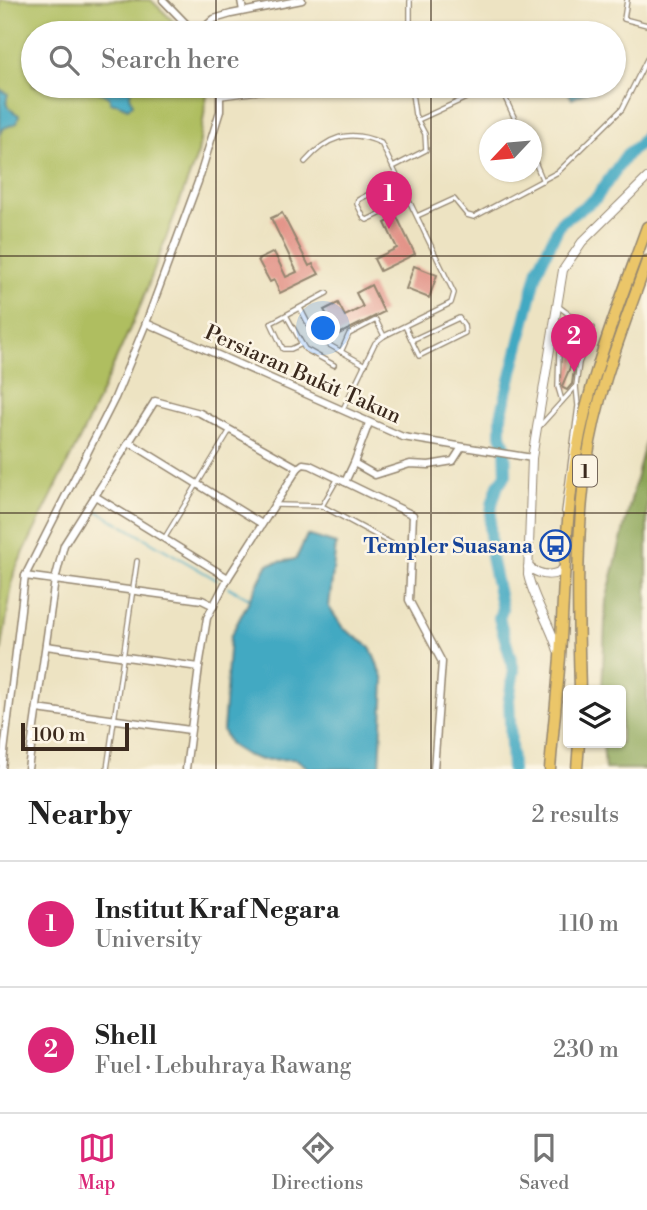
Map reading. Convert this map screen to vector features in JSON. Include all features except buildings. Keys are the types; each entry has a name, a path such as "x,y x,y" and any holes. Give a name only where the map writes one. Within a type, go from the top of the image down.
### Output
{"highway":[{"name":"1","path":"550,769 576,456 587,401 647,227"},
{"name":"1","path":"580,685 579,547 587,458 598,405 613,355 647,261"},
{"path":"577,769 579,748"}],"street":[{"path":"163,0 185,21"},
{"path":"241,0 243,11"},
{"path":"212,21 243,11 302,0"},
{"path":"2,769 25,576 115,398 146,323 198,182 220,111 220,98"},
{"path":"560,658 552,632 530,584 528,567 532,458 556,305 563,271 582,242 647,178"},
{"name":"Persiaran Bukit Takun","path":"146,323 403,437 532,458"},
{"path":"28,769 55,580 64,545 155,401 200,412 298,468"},
{"path":"341,480 354,463 369,423"},
{"path":"129,442 262,524"},
{"path":"354,463 375,475 410,464 429,465 453,461 462,447"},
{"path":"186,769 208,618 228,578 303,464 413,515 409,600 442,662 434,769"},
{"path":"95,496 228,578"},
{"path":"528,567 547,575 565,567"},
{"path":"25,576 202,600 214,606"},
{"path":"46,646 199,667"},
{"path":"37,709 190,730"}],"lane":[{"path":"410,0 410,21"},
{"path":"627,0 624,19 647,25"},
{"path":"417,216 454,199 467,215 474,217 558,172 622,109 647,59"},
{"path":"393,167 426,150 425,134 415,115 413,98"},
{"path":"418,120 466,98"},
{"path":"505,98 515,119"},
{"path":"305,162 316,149 332,139 358,136 382,143 454,293 451,303 375,343 342,411"},
{"path":"399,178 358,200 360,211 367,220 409,200"},
{"path":"302,344 291,349 283,348 271,323 327,293"},
{"path":"556,305 593,328 579,363 576,386 578,406 564,503 566,553"},
{"path":"300,307 315,337 365,365"},
{"path":"286,315 305,349 334,365"},
{"path":"562,401 558,387 559,350 571,316"},
{"path":"405,326 419,356 466,333 459,318 412,340"},
{"path":"341,352 349,334 376,320 384,337"},
{"path":"537,429 576,386"},
{"path":"164,539 230,430"},
{"path":"322,506 341,480"},
{"path":"275,505 322,506 412,554"},
{"path":"107,769 137,561"}],"green space":[{"path":"0,0 151,0 173,21 21,21 21,98 207,98 198,153 142,302 85,428 14,572 0,659"},
{"path":"647,435 647,769 605,769 603,748 626,748 626,685 602,685 606,601"}],"water":[{"path":"0,89 8,94 8,107 19,115 17,123 4,128 0,134"},
{"path":"109,98 131,98 133,104 128,108 111,103"},
{"path":"307,535 336,544 329,607 343,628 370,647 384,680 380,769 310,769 296,759 261,760 230,745 223,731 230,637 268,564 296,559"}],"waterway":[{"path":"512,769 509,699 514,670 499,618 502,609 491,557 490,525 492,504 498,485 506,475 501,416 538,269 561,222 596,198 627,154 639,145 647,134"},
{"path":"96,510 217,580"},
{"path":"228,587 248,598"}],"place":[{"name":"Institut Kraf Negara","path":"389,229"},
{"name":"Shell","path":"574,372"},
{"name":"Templer Suasana","path":"556,546"}]}
